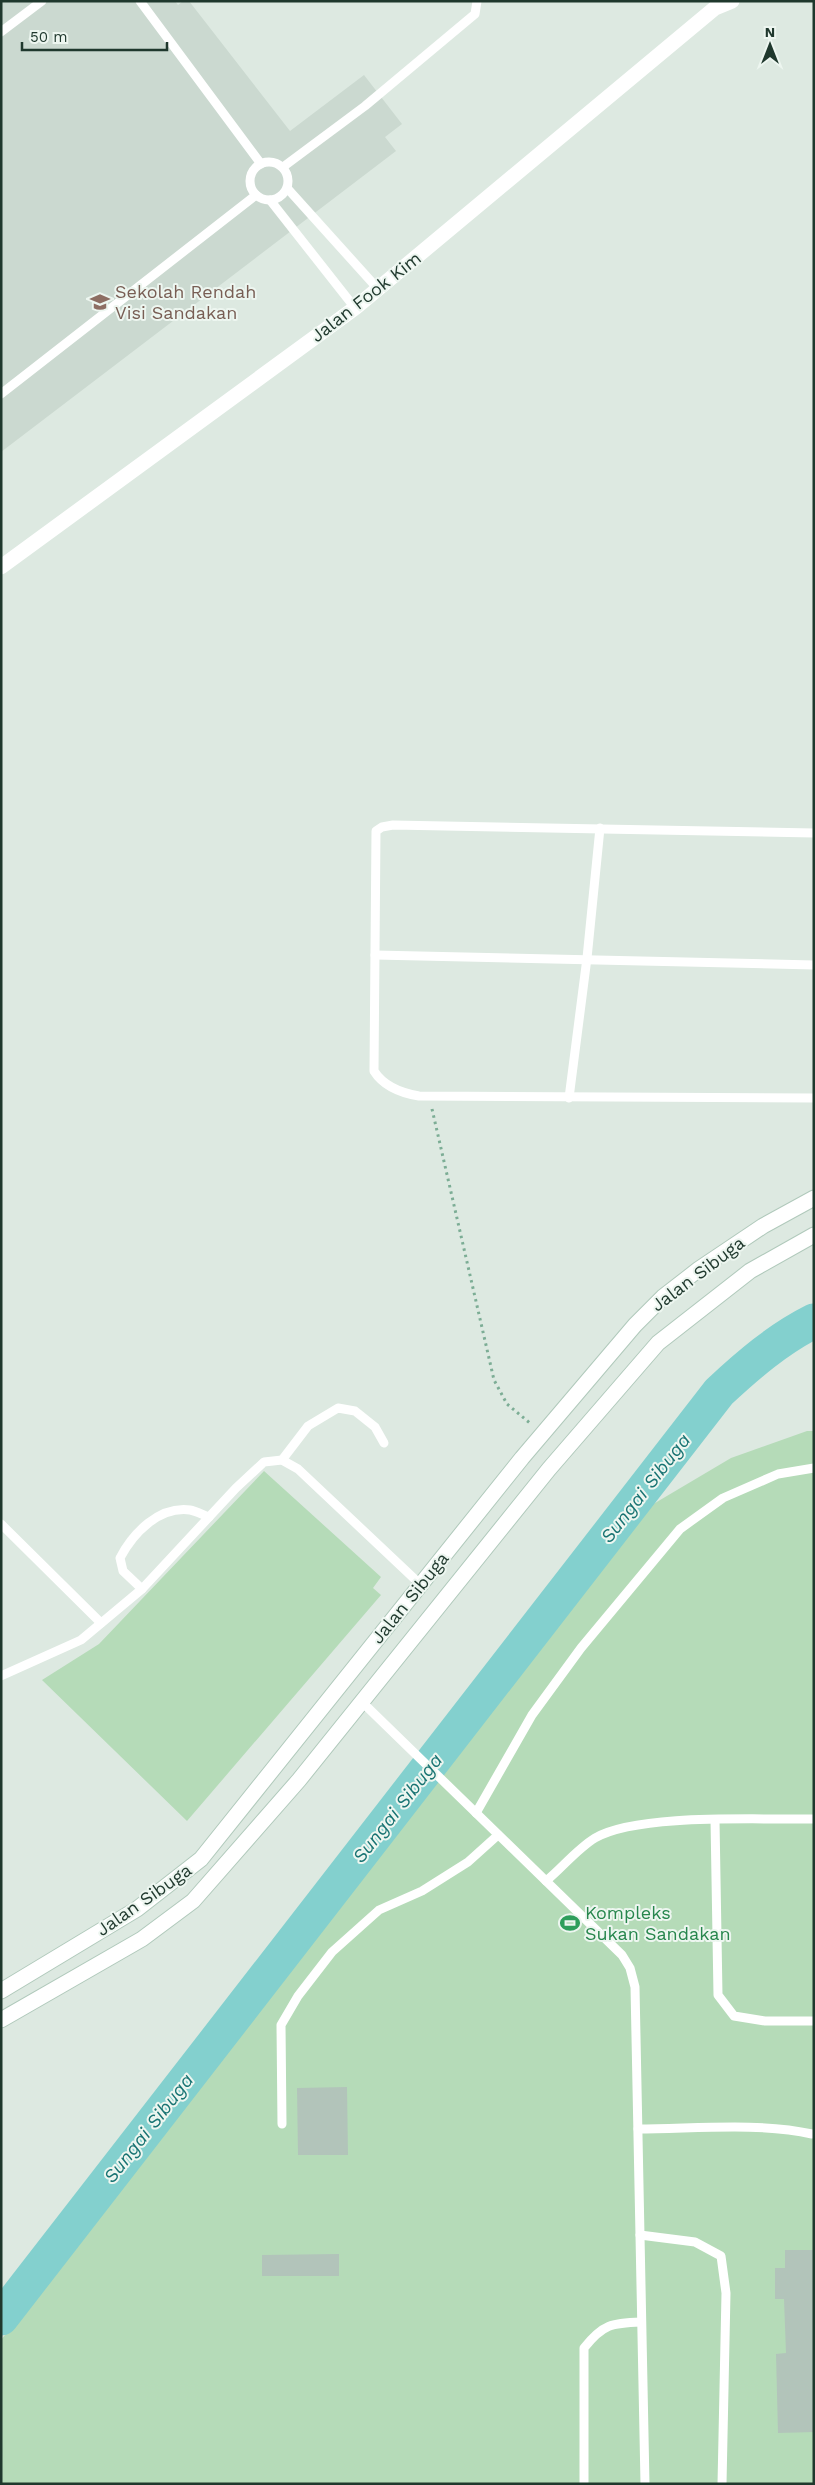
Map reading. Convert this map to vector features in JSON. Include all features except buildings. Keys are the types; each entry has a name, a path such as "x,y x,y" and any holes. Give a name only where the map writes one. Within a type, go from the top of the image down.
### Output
{"main road":[{"name":"Jalan Fook Kim","path":"1,567 355,308 717,5 732,1"},
{"name":"Jalan Sibuga","path":"1,1991 137,1909 201,1859 542,1434 617,1345 663,1297 699,1269 763,1226 814,1198"},
{"name":"Jalan Sibuga","path":"1,2020 142,1939 193,1901 299,1780 549,1470 658,1343 750,1271 814,1235"}],"lane":[{"path":"1,32 42,1"},
{"path":"140,1 261,164"},
{"path":"283,167 365,106 475,14 477,1"},
{"path":"276,163 283,167 289,181 287,188 278,199 270,200 256,195 250,182 255,168 261,164 276,163"},
{"path":"287,188 378,290"},
{"path":"1,394 256,195"},
{"path":"270,200 355,308"},
{"path":"814,833 393,825 382,827 376,831 374,1071 379,1079 404,1093 428,1096 814,1098"},
{"path":"569,1098 587,958 600,828"},
{"path":"375,955 587,958 814,965"},
{"path":"282,1460 308,1426 338,1408 355,1411 375,1428 384,1443"},
{"path":"1,1676 81,1640 102,1623 142,1589 208,1518 264,1462 282,1460 298,1469 421,1585"},
{"path":"476,1813 532,1715 575,1656 680,1529 723,1498 778,1474 814,1468"},
{"path":"142,1589 123,1571 120,1558 128,1542 155,1518 172,1511 191,1510 208,1518"},
{"path":"1,1524 102,1623"},
{"path":"362,1702 622,1954 630,1968 635,1987 645,2484"},
{"path":"546,1881 594,1839 617,1828 714,1820 814,1819"},
{"path":"714,1820 718,1995 734,2016 765,2022 814,2021"},
{"path":"282,2124 281,2025 298,1996 332,1952 379,1910 422,1890 468,1862 498,1835"},
{"path":"638,2129 754,2129 796,2131 812,2134"},
{"path":"640,2235 695,2242 721,2256 726,2293 722,2484"},
{"path":"584,2484 584,2348 597,2332 619,2323 642,2322"}],"path":[{"path":"428,1096 494,1380 507,1404 542,1434"}],"shaded area":[{"name":"Sekolah Rendah Visi Sandakan","path":"1,1 175,1 178,5 183,1 189,1 290,131 364,75 402,124 385,137 396,151 1,452"}],"green space":[{"name":"Kompleks Sukan Sandakan","path":"807,1431 814,1431 814,2484 1,2484 1,2340 650,1506 731,1458"},
{"path":"264,1471 381,1577 373,1588 381,1595 187,1821 42,1680 99,1644"}],"waterway":[{"name":"Sungai Sibuga","path":"1,2318 719,1392 764,1353 814,1321"}],"place":[{"name":"Sekolah Rendah Visi Sandakan","path":"100,302"},
{"name":"Kompleks Sukan Sandakan","path":"570,1923"}]}
